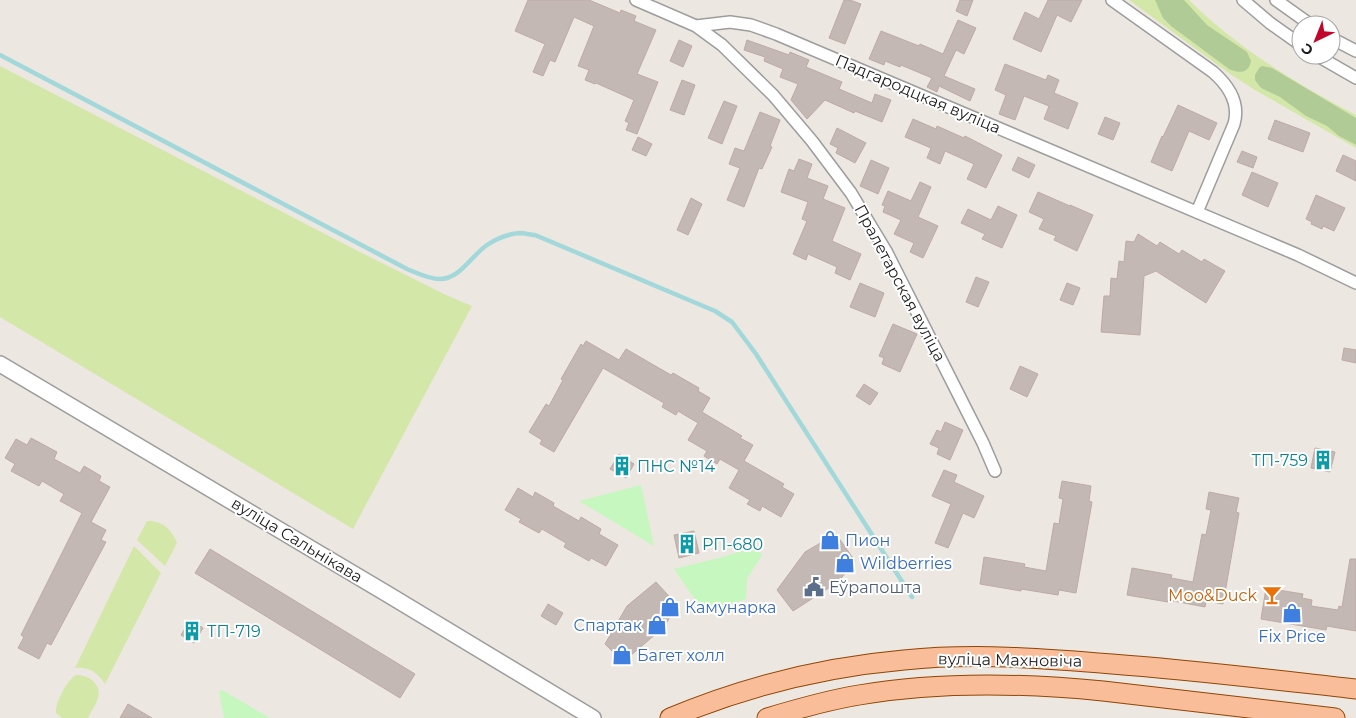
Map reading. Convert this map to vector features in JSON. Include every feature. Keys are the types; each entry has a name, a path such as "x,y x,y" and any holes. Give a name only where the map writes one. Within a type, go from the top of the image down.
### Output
{"main road":[{"name":"вуліца Махновіча","path":"670,718 722,698 790,678 865,664 942,657 1069,660 1187,670 1356,689"},
{"name":"вуліца Махновіча","path":"767,718 833,700 883,691 938,686 1003,685 1103,691 1335,718"}],"street":[{"path":"636,0 696,26"},
{"path":"1112,0 1213,72 1227,86 1233,97 1236,108 1234,124 1197,212"},
{"path":"1243,0 1291,38"},
{"path":"1276,0 1297,15"},
{"name":"Падгародцкая вуліца","path":"696,26 730,22 751,25 776,34 1312,261 1356,283"},
{"name":"Пралетарская вуліца","path":"696,26 722,45 773,95 812,141 851,193 896,270 995,471"},
{"path":"1341,43 1356,51"},
{"path":"1333,65 1356,78"},
{"name":"вуліца Сальнікава","path":"0,364 382,590 593,718"}],"green space":[{"path":"1129,0 1189,0 1227,34 1268,64 1356,115 1356,148 1233,76"},
{"path":"1155,0 1184,0 1207,25 1247,52 1251,61 1248,68 1240,72 1229,69 1171,26 1163,18"},
{"path":"0,66 356,250 472,306 353,529 0,317"},
{"path":"1262,66 1272,68 1356,118 1356,145 1339,136 1327,126 1306,116 1280,97 1261,88 1255,80 1255,75"},
{"path":"641,485 654,546 579,501"},
{"path":"147,521 157,522 165,526 177,543 165,566 137,540"},
{"path":"134,546 161,573 105,684 93,671 85,668 75,668"},
{"path":"757,546 762,555 747,579 746,599 705,614 674,569 723,557"},
{"path":"76,675 81,675 94,682 99,691 99,696 88,718 62,718 56,713 57,704 65,687"},
{"path":"222,690 270,718 224,718 219,691"}],"building":[{"path":"528,0 589,0 620,13 621,10 636,16 634,21 656,30 637,74 658,82 637,134 626,130 629,123 625,121 634,100 585,80 589,70 578,66 594,26 574,17 555,62 550,60 543,76 533,72 545,44 515,31"},
{"path":"844,0 861,4 845,44 829,38"},
{"path":"960,0 973,0 967,16 956,11"},
{"path":"1048,0 1082,0 1071,22 1057,15 1041,52 1013,39 1025,12 1039,19"},
{"path":"958,20 976,28 964,54 956,50 944,76 975,89 970,101 939,86 937,92 927,87 932,78 901,65 900,67 885,61 884,65 869,59 881,31 943,54"},
{"path":"679,40 692,46 683,67 670,61"},
{"path":"747,40 789,55 790,52 809,60 806,67 842,82 839,89 872,103 875,94 891,100 882,122 855,111 854,113 825,100 807,119 791,100 798,84 780,77 783,69 764,61 765,57 744,50"},
{"path":"1005,64 1046,80 1048,75 1059,80 1054,93 1078,103 1068,129 1044,119 1049,106 1024,96 1015,120 999,114 1006,95 995,90"},
{"path":"682,80 695,85 684,115 670,110"},
{"path":"724,101 737,106 722,144 708,138"},
{"path":"1178,105 1217,123 1209,140 1189,131 1172,171 1151,162"},
{"path":"760,112 780,120 770,146 772,147 762,169 759,168 744,207 727,200 740,168 729,164 735,148 744,151"},
{"path":"1105,117 1120,123 1113,140 1098,134"},
{"path":"913,119 936,129 937,126 964,138 965,136 1002,155 986,188 967,179 974,164 945,151 940,164 927,158 931,148 905,137"},
{"path":"1275,120 1310,133 1303,152 1268,139"},
{"path":"837,128 866,143 855,163 836,153 838,148 830,144"},
{"path":"638,137 652,144 646,156 632,150"},
{"path":"1242,151 1257,157 1253,168 1237,162"},
{"path":"1343,155 1356,161 1356,181 1336,171"},
{"path":"1018,157 1035,165 1029,178 1012,170"},
{"path":"799,159 812,164 807,178 828,186 823,199 845,208 832,241 861,254 850,280 835,273 837,267 808,254 806,260 793,254 807,221 802,219 808,202 781,192 789,169 794,171"},
{"path":"871,160 889,168 878,194 860,186"},
{"path":"1252,172 1278,183 1268,207 1242,195"},
{"path":"920,182 931,187 918,217 938,226 923,258 910,252 914,243 894,234 901,220 883,212 885,206 882,205 888,191 911,201"},
{"path":"1038,192 1093,215 1077,251 1054,240 1056,236 1039,229 1044,219 1029,212"},
{"path":"1316,195 1345,208 1334,231 1323,226 1322,229 1311,224 1312,222 1306,219"},
{"path":"691,198 702,204 688,235 677,230"},
{"path":"998,206 1017,215 1002,248 982,239 985,234 961,223 968,209 991,220"},
{"path":"1138,234 1157,246 1160,242 1179,254 1182,250 1202,262 1204,259 1225,271 1206,303 1156,271 1144,276 1140,335 1101,332 1104,296 1110,296 1111,278 1117,279 1119,261 1124,262 1126,241 1134,242"},
{"path":"976,277 989,282 978,307 966,302"},
{"path":"860,283 884,293 875,317 850,307"},
{"path":"1067,283 1080,288 1073,305 1060,300"},
{"path":"893,324 917,334 900,372 882,364 884,358 879,356"},
{"path":"586,341 619,360 626,349 671,375 673,373 699,388 698,391 710,398 702,412 742,436 740,438 753,445 744,461 784,484 782,487 794,494 781,517 762,506 760,511 747,504 750,500 729,488 739,470 720,459 717,464 704,456 707,451 688,440 698,423 678,411 676,415 662,407 664,403 603,368 554,452 540,444 542,440 529,432 546,404 549,406 563,380 561,379 581,344 583,346"},
{"path":"1344,348 1356,350 1356,363 1342,360"},
{"path":"1020,366 1038,374 1027,397 1010,389"},
{"path":"864,384 878,393 870,405 856,396"},
{"path":"945,422 963,430 950,460 937,454 939,448 930,444 937,430 941,432"},
{"path":"31,438 57,452 54,459 80,473 84,466 101,476 99,481 110,487 91,522 106,530 101,540 106,542 51,645 47,643 39,659 18,648 24,637 21,635 82,513 60,501 64,494 42,481 39,486 11,471 15,464 5,458 16,439 27,445"},
{"name":"ТП-759","path":"1315,448 1335,452 1330,472 1311,468"},
{"name":"ПНС №14","path":"619,454 634,464 626,478 610,469"},
{"path":"944,470 957,475 954,482 984,496 974,518 963,513 948,548 935,543 951,504 932,496"},
{"path":"1062,481 1091,486 1089,501 1092,502 1076,593 1059,590 1058,595 980,584 984,557 1025,564 1024,567 1046,571 1054,523 1059,524 1063,499 1059,498"},
{"path":"518,488 533,497 535,492 554,503 553,506 579,521 581,517 601,529 599,534 618,545 606,566 591,558 589,561 564,547 566,543 542,529 539,533 519,522 521,519 505,510"},
{"path":"1209,492 1239,498 1236,512 1239,513 1223,604 1206,601 1205,607 1127,595 1132,568 1172,575 1171,578 1193,582 1202,534 1206,535 1211,510 1206,509"},
{"name":"РП-680","path":"694,531 699,553 679,558 674,535"},
{"path":"836,534 855,561 838,582 793,611 777,590 805,552"},
{"path":"210,549 415,674 400,698 195,573"},
{"name":"Fix Price","path":"1350,559 1356,559 1356,631 1327,626 1326,630 1261,619 1266,588 1303,594 1302,598 1312,600 1311,606 1338,610 1339,606 1342,607"},
{"path":"656,582 677,605 664,627 623,662 605,644 627,606"},
{"path":"548,604 563,613 556,625 541,616"},
{"name":"ТП-719","path":"190,620 203,628 194,643 181,635"},
{"path":"128,704 152,718 120,718"}],"waterway":[{"path":"0,55 423,276 436,279 447,278 460,271 481,249 491,243 507,236 524,233 535,235 715,311 732,322 756,354 912,597"}],"place":[{"name":"ТП-759","path":"1323,460"},
{"name":"ПНС №14","path":"622,466"},
{"name":"Пион","path":"830,540"},
{"name":"РП-680","path":"687,544"},
{"name":"Wildberries","path":"845,563"},
{"name":"Еўрапошта","path":"814,587"},
{"name":"Моо&Duck","path":"1272,595"},
{"name":"Камунарка","path":"670,607"},
{"name":"Fix Price","path":"1292,613"},
{"name":"Спартак","path":"657,625"},
{"name":"ТП-719","path":"192,631"},
{"name":"Багет холл","path":"622,655"}]}
